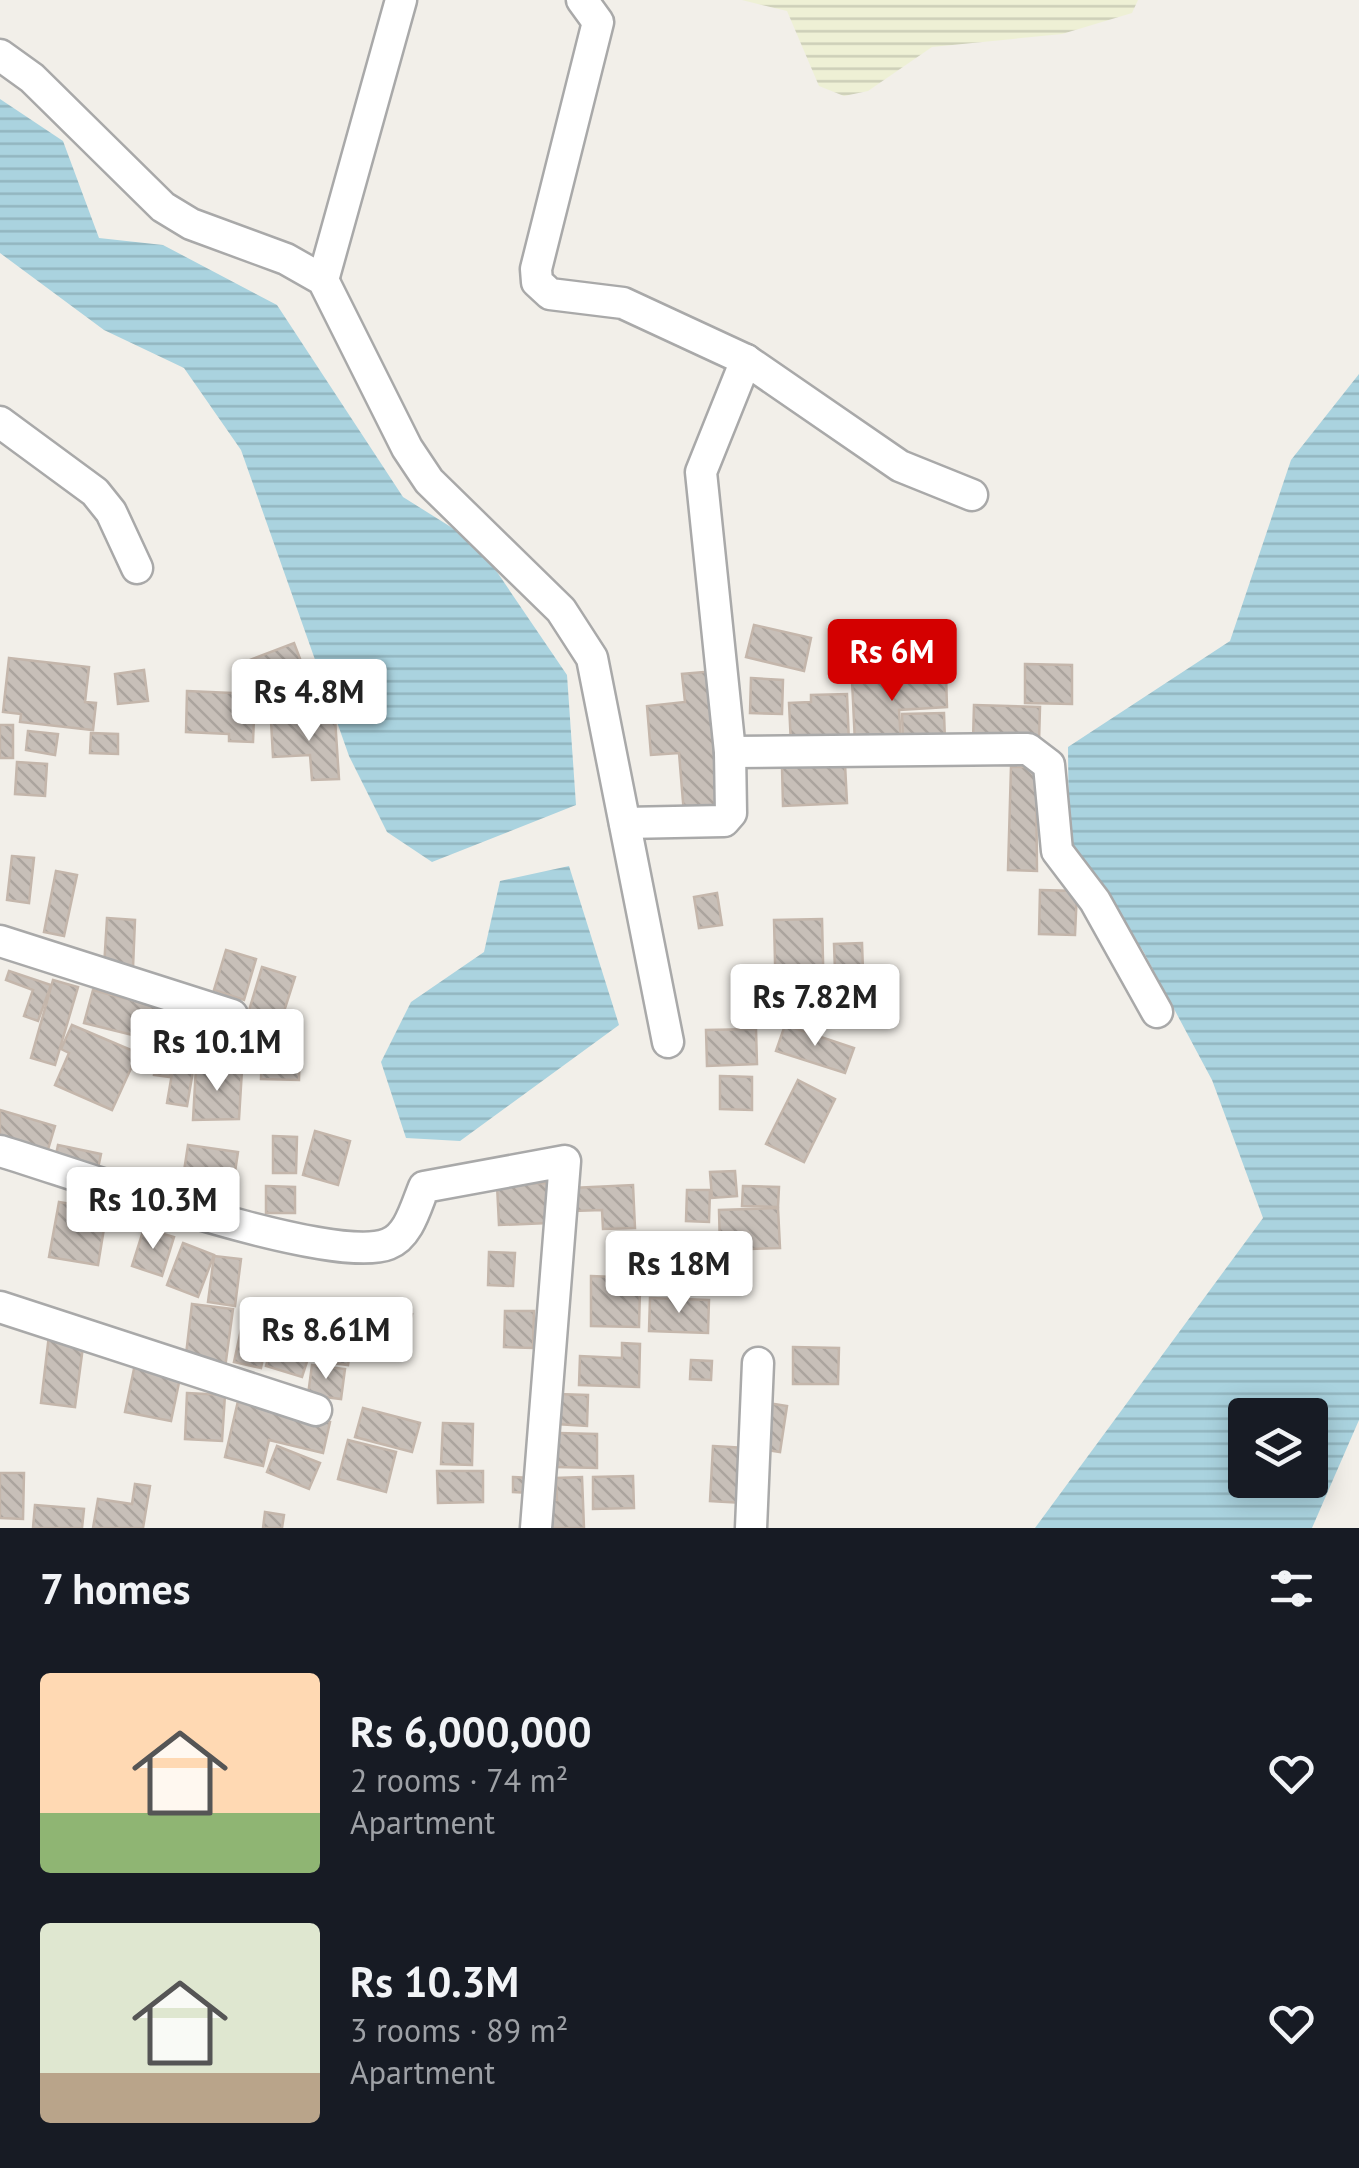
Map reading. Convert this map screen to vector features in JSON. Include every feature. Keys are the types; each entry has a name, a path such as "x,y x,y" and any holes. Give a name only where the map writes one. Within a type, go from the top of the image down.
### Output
{"street":[{"path":"323,280 401,0"},
{"path":"582,0 598,22 536,270 537,282 550,294 623,303 746,360 900,466 972,495"},
{"path":"0,55 32,78 162,207 191,224 286,259 323,280 407,448 429,481 561,610 592,658 668,1042"},
{"path":"625,823 724,820 731,810 730,752 700,472 746,360"},
{"path":"0,422 94,492 111,512 137,568"},
{"path":"730,752 960,747 1028,748 1042,755 1049,765 1057,850 1095,901 1157,1012"},
{"path":"0,942 232,1015"},
{"path":"0,1151 297,1242 361,1248 390,1244 408,1226 424,1187 564,1161 536,1528"},
{"path":"0,1307 316,1410"},
{"path":"751,1528 758,1363"}],"green space":[{"path":"742,0 1138,0 1132,13 1062,34 932,47 868,91 844,96 819,86 787,11"}],"water":[{"path":"0,99 63,141 99,238 163,245 277,305 403,497 478,544 567,675 576,805 432,862 387,832 349,756 241,450 184,368 104,330 0,253"},
{"path":"1359,374 1359,1420 1328,1491 1328,1398 1228,1398 1228,1498 1325,1498 1312,1528 1035,1528 1263,1218 1212,1080 1142,949 1069,851 1068,747 1230,641 1291,460"},
{"path":"569,866 619,1025 460,1141 406,1138 381,1062 411,1002 484,952 500,881"}],"building":[{"path":"754,625 811,638 804,671 746,657"},
{"path":"294,643 307,677 262,694 250,660"},
{"path":"9,658 89,667 85,702 96,703 93,730 20,722 21,714 3,712"},
{"path":"1025,664 1072,665 1072,704 1025,703"},
{"path":"144,670 148,701 118,704 115,674"},
{"path":"715,671 719,707 710,707 719,810 684,814 679,753 651,755 647,706 685,702 682,674"},
{"path":"946,675 947,707 899,710 901,741 855,743 852,680"},
{"path":"751,678 783,680 782,714 750,713"},
{"path":"187,691 255,694 253,742 229,741 229,734 186,732"},
{"path":"847,694 849,743 791,745 789,703 811,702 811,695"},
{"path":"974,705 1040,707 1039,742 973,740"},
{"path":"944,713 945,741 903,741 902,714"},
{"path":"335,718 339,779 312,780 310,755 273,757 271,721"},
{"path":"0,725 13,725 13,758 0,758"},
{"path":"28,731 58,734 55,755 26,750"},
{"path":"91,733 118,734 118,754 90,753"},
{"path":"17,762 47,764 45,796 15,794"},
{"path":"845,764 847,803 783,806 782,767"},
{"path":"1011,767 1036,767 1037,871 1008,870"},
{"path":"12,856 34,858 29,903 7,900"},
{"path":"56,871 77,875 64,936 44,932"},
{"path":"1040,890 1077,891 1075,935 1039,934"},
{"path":"717,893 722,925 699,928 694,897"},
{"path":"107,918 135,920 133,968 104,967"},
{"path":"822,919 824,1002 776,1003 774,920"},
{"path":"862,943 864,998 836,999 834,944"},
{"path":"226,950 256,959 244,1000 214,990"},
{"path":"262,967 295,977 280,1024 248,1014"},
{"path":"9,971 51,985 38,1021 24,1016 33,990 6,980"},
{"path":"53,980 78,987 55,1065 31,1058"},
{"path":"93,990 177,1012 169,1044 84,1023"},
{"path":"204,1020 232,1028 222,1061 194,1053"},
{"path":"72,1025 138,1053 112,1110 55,1085 69,1053 61,1049"},
{"path":"785,1025 854,1048 845,1073 776,1051"},
{"path":"756,1029 757,1064 707,1066 706,1030"},
{"path":"262,1042 300,1042 299,1080 261,1079"},
{"path":"157,1053 173,1055 170,1077 154,1075"},
{"path":"174,1062 194,1065 187,1106 167,1103"},
{"path":"196,1067 242,1070 239,1119 193,1120"},
{"path":"720,1076 752,1077 752,1110 720,1109"},
{"path":"798,1080 835,1099 804,1162 766,1144"},
{"path":"0,1110 55,1126 44,1163 0,1149"},
{"path":"315,1131 350,1141 338,1185 303,1175"},
{"path":"273,1136 297,1137 296,1173 273,1173"},
{"path":"58,1145 101,1154 95,1183 52,1174"},
{"path":"188,1145 238,1152 231,1198 181,1191"},
{"path":"735,1171 737,1196 712,1198 710,1172"},
{"path":"547,1183 548,1223 499,1225 497,1185"},
{"path":"633,1185 635,1228 603,1229 602,1210 574,1211 572,1188"},
{"path":"266,1186 295,1187 295,1213 266,1213"},
{"path":"743,1186 779,1187 778,1207 742,1206"},
{"path":"687,1190 710,1190 709,1222 686,1221"},
{"path":"59,1202 107,1210 98,1265 49,1257"},
{"path":"778,1208 780,1248 720,1250 719,1210"},
{"path":"144,1228 174,1237 162,1276 132,1266"},
{"path":"183,1243 214,1255 198,1297 167,1285"},
{"path":"489,1252 515,1253 513,1286 488,1285"},
{"path":"214,1256 241,1259 235,1306 208,1302"},
{"path":"662,1270 702,1273 701,1294 661,1290"},
{"path":"591,1276 614,1277 614,1290 640,1290 639,1327 591,1326"},
{"path":"650,1298 709,1300 708,1333 649,1331"},
{"path":"192,1304 233,1309 225,1368 185,1363"},
{"path":"393,1308 412,1314 401,1354 381,1348"},
{"path":"505,1311 534,1311 533,1348 504,1347"},
{"path":"278,1323 316,1334 302,1377 266,1366"},
{"path":"242,1325 269,1330 261,1368 234,1362"},
{"path":"49,1335 84,1339 75,1407 41,1403"},
{"path":"318,1342 351,1346 348,1365 316,1361"},
{"path":"622,1343 640,1344 639,1387 579,1385 580,1356 622,1358"},
{"path":"793,1347 839,1348 838,1384 793,1384"},
{"path":"691,1360 712,1361 711,1380 690,1379"},
{"path":"135,1364 181,1373 171,1421 125,1412"},
{"path":"312,1365 345,1369 341,1399 308,1395"},
{"path":"187,1393 225,1395 222,1441 185,1439"},
{"path":"557,1394 588,1395 587,1426 556,1424"},
{"path":"238,1401 330,1422 323,1453 269,1440 263,1466 225,1457"},
{"path":"768,1403 787,1406 780,1452 761,1449"},
{"path":"363,1408 420,1423 412,1452 355,1437"},
{"path":"443,1423 473,1424 472,1465 441,1464"},
{"path":"558,1433 597,1434 597,1468 557,1467"},
{"path":"348,1440 396,1452 386,1492 338,1479"},
{"path":"277,1446 320,1463 309,1489 267,1472"},
{"path":"713,1446 746,1448 743,1503 710,1501"},
{"path":"437,1471 483,1471 483,1502 438,1503"},
{"path":"0,1473 24,1473 23,1519 0,1518"},
{"path":"633,1476 634,1508 593,1509 593,1477"},
{"path":"513,1477 532,1478 531,1493 513,1492"},
{"path":"582,1477 584,1528 543,1528 542,1500 557,1500 556,1478"},
{"path":"135,1484 150,1486 143,1528 93,1528 98,1499 132,1504"},
{"path":"35,1505 84,1509 82,1528 33,1528"},
{"path":"265,1512 284,1515 282,1528 263,1528"}]}
